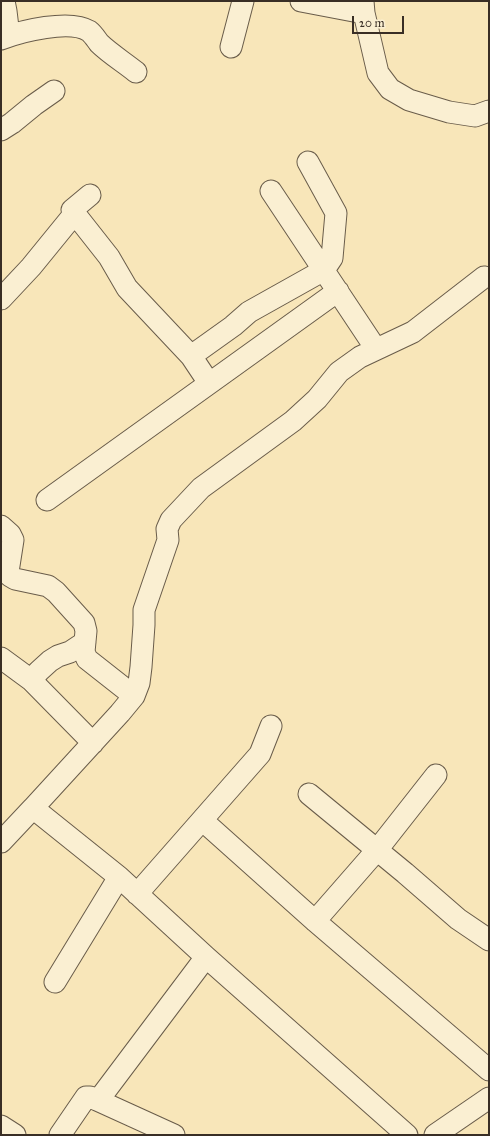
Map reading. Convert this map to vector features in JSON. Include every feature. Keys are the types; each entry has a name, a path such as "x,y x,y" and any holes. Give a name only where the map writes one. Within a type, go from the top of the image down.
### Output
{"street":[{"path":"4,1 6,11 5,37 22,32 67,26 78,27 89,31 99,43 136,72"},
{"path":"231,47 243,1"},
{"path":"301,1 363,7 378,73 390,89 409,100 449,112 475,116 489,111"},
{"path":"1,130 54,91"},
{"path":"191,356 249,312 324,270 332,258 336,213 308,162"},
{"path":"272,191 376,349"},
{"path":"90,195 72,210 109,257 127,288 191,356 209,383"},
{"path":"1,299 31,267 75,213"},
{"path":"1,842 134,696 139,683 141,667 144,610 168,540 167,529 171,520 201,488 293,421 317,399 339,372 360,357 413,332 484,277"},
{"path":"47,500 338,291"},
{"path":"7,533 8,572 10,576 15,579 48,586 56,592 84,623 86,631 84,652 87,659 134,696"},
{"path":"31,680 50,661 58,656 70,652 85,642"},
{"path":"1,658 31,680 93,742"},
{"path":"137,894 260,754 271,726"},
{"path":"315,921 377,850 436,775"},
{"path":"309,794 458,919 489,940"},
{"path":"33,808 119,878 407,1135"},
{"path":"202,820 315,921 489,1070"},
{"path":"55,982 119,878"},
{"path":"97,1100 206,957"},
{"path":"60,1135 86,1097 97,1100 174,1135"},
{"path":"435,1135 489,1098"},
{"path":"1,1126 14,1135"}]}
